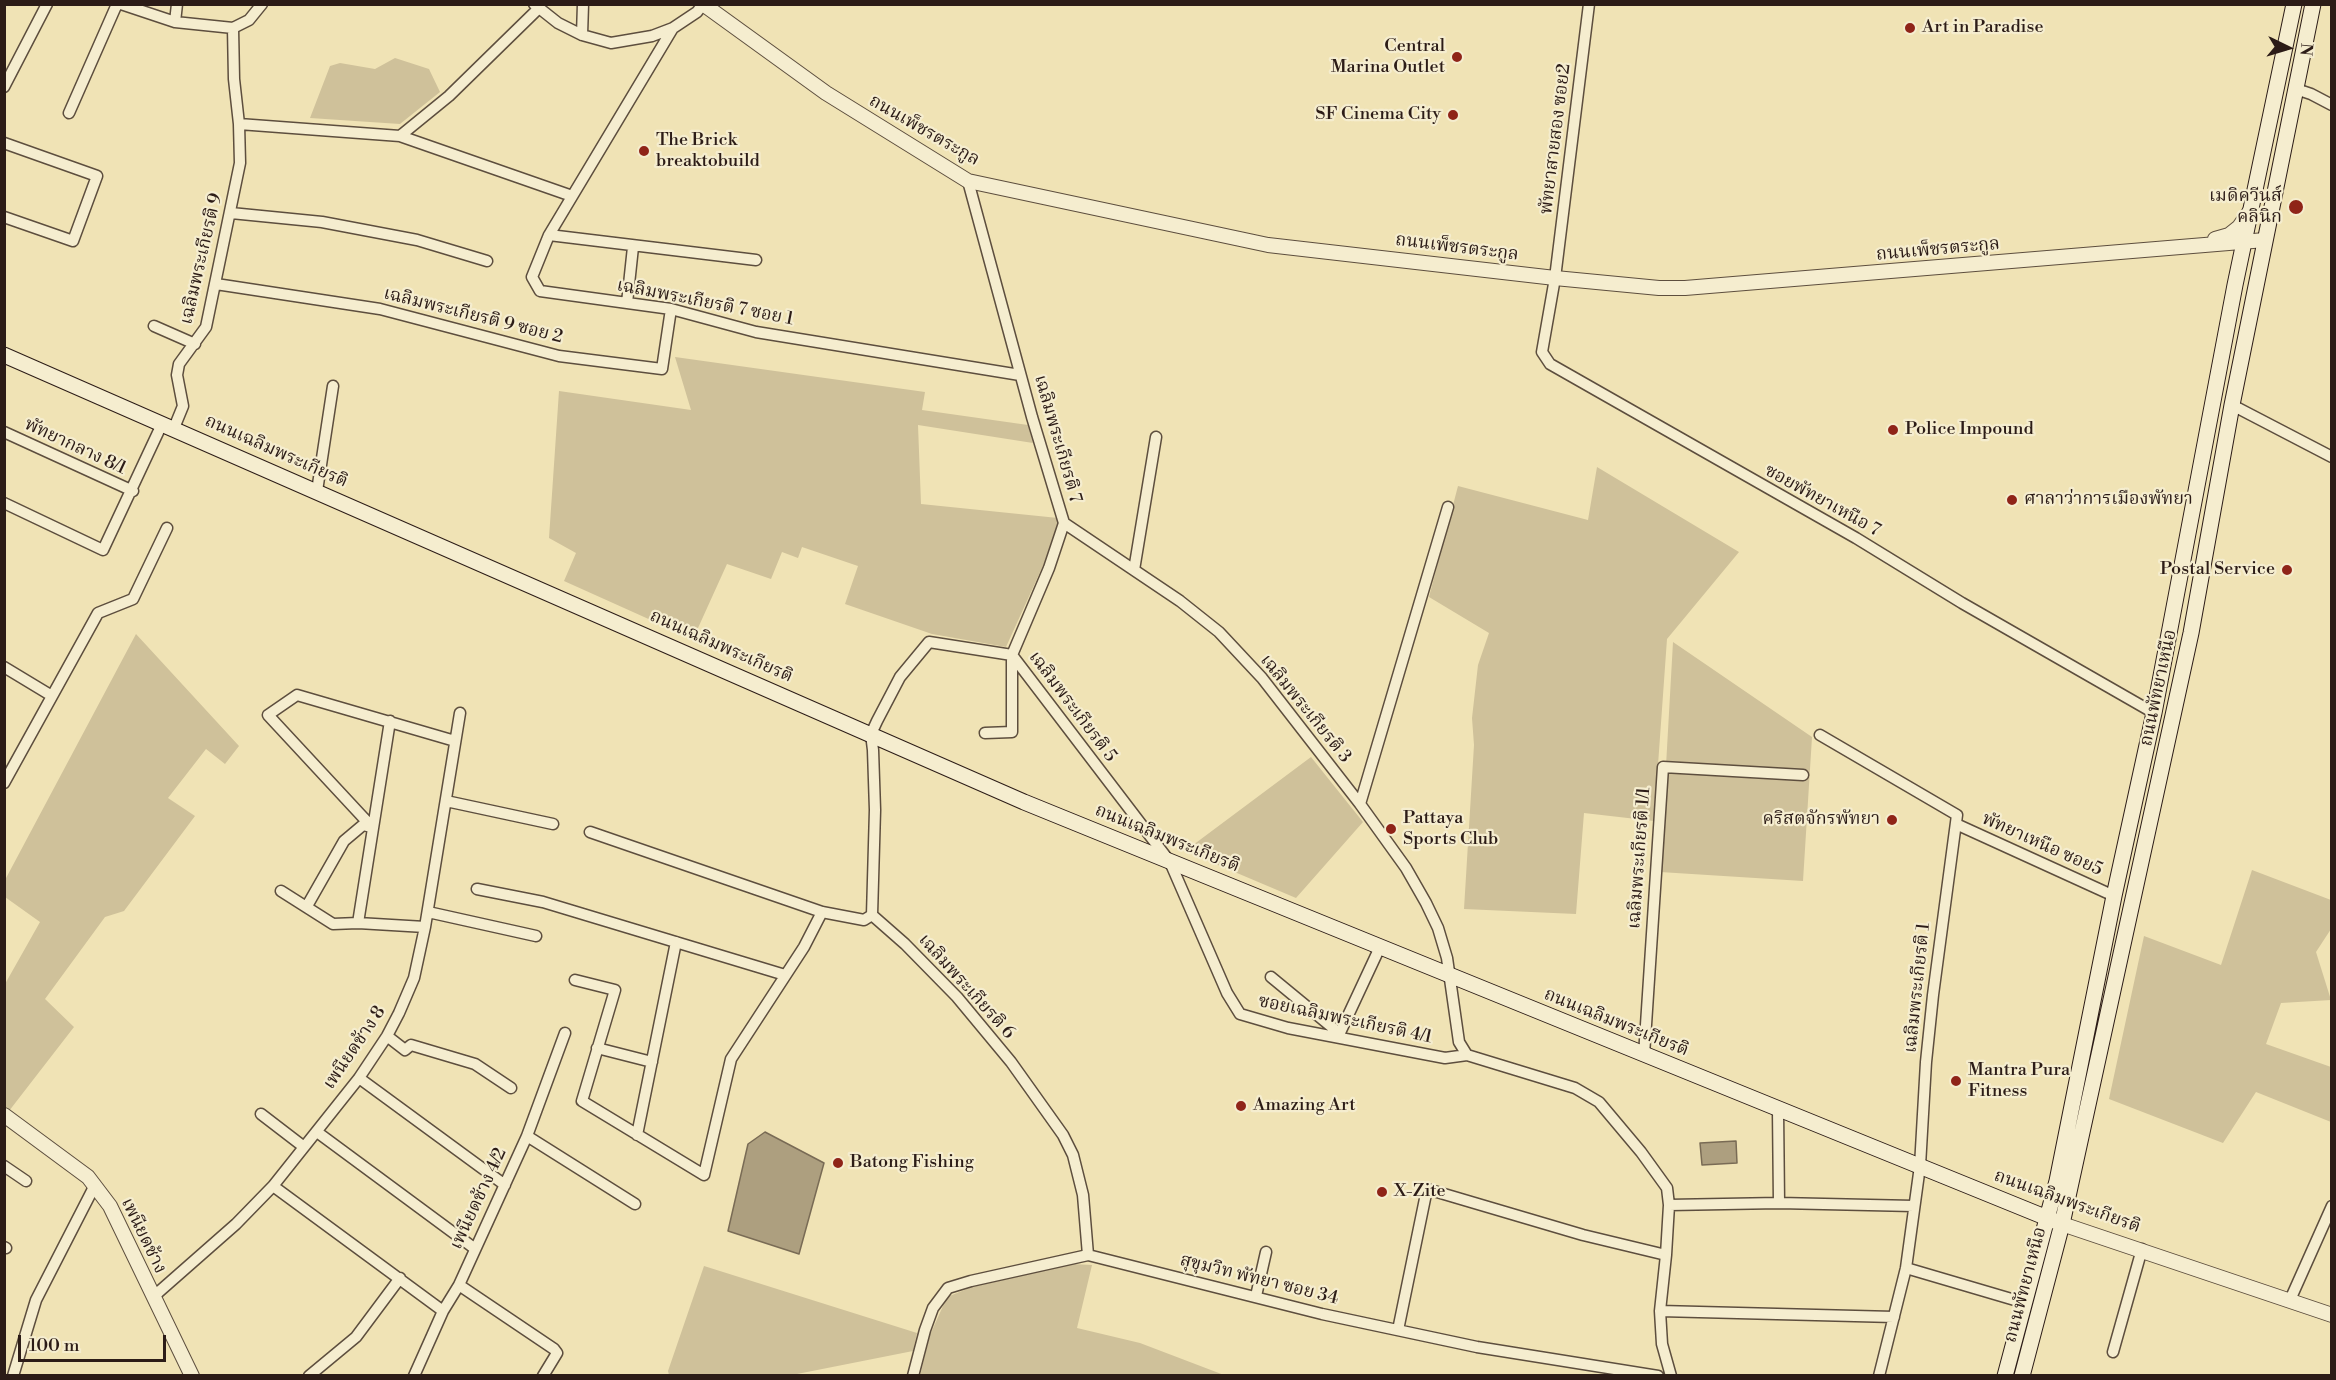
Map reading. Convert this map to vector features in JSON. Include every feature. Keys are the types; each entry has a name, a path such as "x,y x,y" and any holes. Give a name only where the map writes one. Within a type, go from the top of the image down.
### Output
{"main road":[{"name":"ถนนพัทยาเหนือ","path":"2005,1376 2025,1303 2054,1221 2057,1181 2114,896 2154,713 2217,378 2294,4"},
{"name":"ถนนพัทยาเหนือ","path":"2022,1376 2054,1221 2191,633 2232,405 2313,4"},
{"name":"ถนนเฉลิมพระเกียรติ","path":"4,356 1024,802 2054,1221"}],"street":[{"path":"4,87 47,4"},
{"path":"69,113 119,4 175,22 233,28 249,20 262,4"},
{"path":"175,22 177,4"},
{"path":"582,35 583,4"},
{"path":"400,136 449,96 536,7 582,35 611,43 652,36 673,28 696,12 703,4"},
{"name":"ถนนเพ็ชรตระกูล","path":"703,4 826,93 968,180 1268,245 1555,278 1659,288 1685,288 2265,240"},
{"name":"พัทยาสายสอง ซอย2","path":"1555,278 1589,4"},
{"name":"เฉลิมพระเกียรติ 9","path":"4,503 103,550 168,426 183,406 177,375 179,364 206,327 240,163 233,28"},
{"name":"เฉลิมพระเกียรติ 7 ซอย 1","path":"673,28 549,235 532,277 540,291 671,309 756,332 1020,375"},
{"path":"2296,89 2331,105"},
{"path":"239,124 400,136 572,196"},
{"path":"4,143 97,176 73,241 4,217"},
{"name":"เฉลิมพระเกียรติ 7","path":"968,180 1020,375 1064,523 1049,568 1012,655"},
{"path":"2180,246 2229,235 2239,228 2253,207"},
{"path":"231,213 322,222 417,240 487,261"},
{"path":"549,235 633,247 756,260"},
{"path":"627,303 633,247"},
{"name":"ซอยพัทยาเหนือ 7","path":"1555,278 1542,352 1550,364 1856,538 1962,603 2154,713"},
{"name":"เฉลิมพระเกียรติ 9 ซอย 2","path":"216,284 380,309 559,356 662,369 671,309"},
{"path":"154,326 195,344"},
{"path":"317,491 333,386"},
{"path":"2232,405 2331,457"},
{"name":"พัทยากลาง 8/1","path":"4,432 133,491"},
{"path":"1134,570 1156,436"},
{"path":"1360,804 1448,507"},
{"name":"เฉลิมพระเกียรติ 3","path":"1064,523 1180,601 1219,632 1262,678 1360,804 1380,835 1406,868 1438,928 1447,958 1459,1042 1467,1055"},
{"path":"4,783 98,613 133,599 167,528"},
{"path":"590,832 822,912 864,920 872,915 874,810 871,734 900,676 929,642 1012,655"},
{"name":"เฉลิมพระเกียรติ 5","path":"985,734 1012,732 1012,655"},
{"name":"เฉลิมพระเกียรติ 5","path":"1012,655 1170,862"},
{"path":"4,667 52,696"},
{"path":"372,827 268,715 297,695 455,741"},
{"name":"เพนียดช้าง 8","path":"153,1297 236,1224 273,1186 359,1078 387,1036 414,978 428,912 460,713"},
{"path":"358,923 390,721"},
{"name":"พัทยาเหนือ ซอย5","path":"1820,735 1957,819 2114,896"},
{"name":"เฉลิมพระเกียรติ 1/1","path":"1644,1055 1663,767 1803,775"},
{"path":"446,801 553,824"},
{"name":"เฉลิมพระเกียรติ 1","path":"1879,1376 1906,1268 1920,1166 1926,1062 1933,994 1957,819"},
{"path":"307,906 344,841 363,825 372,827"},
{"name":"ซอยเฉลิมพระเกียรติ 4/1","path":"1170,862 1227,993 1240,1014 1288,1028 1338,1035 1445,1058 1467,1055 1575,1088 1599,1102 1641,1152 1667,1188 1669,1205"},
{"path":"477,889 543,902 785,975"},
{"path":"281,891 333,924 358,923 425,927"},
{"path":"428,912 536,936"},
{"path":"575,980 615,990 582,1101 704,1175 731,1059 804,947 822,912"},
{"name":"เฉลิมพระเกียรติ 6","path":"872,915 905,944 957,997 1011,1062 1062,1135 1073,1155 1083,1195 1088,1255"},
{"path":"637,1135 676,942"},
{"path":"1271,977 1338,1035 1380,947"},
{"name":"เพนียดช้าง 4/2","path":"414,1376 443,1311 459,1285 527,1136 566,1033"},
{"path":"387,1036 405,1050 411,1045 475,1064 511,1088"},
{"path":"597,1048 652,1062"},
{"path":"359,1078 505,1185"},
{"path":"1778,1110 1779,1203"},
{"path":"261,1114 304,1147"},
{"name":"เพนียดช้าง","path":"4,1115 88,1177 114,1212 192,1376"},
{"path":"316,1131 474,1248"},
{"path":"527,1136 635,1204"},
{"path":"4,1166 26,1181"},
{"path":"13,1376 36,1300 94,1185"},
{"path":"273,1186 443,1311"},
{"path":"1398,1330 1427,1189 1583,1235 1666,1255"},
{"path":"1671,1376 1662,1344 1660,1311 1669,1205 1779,1203 1914,1206"},
{"path":"2290,1300 2331,1206"},
{"name":"ถนนเฉลิมพระเกียรติ","path":"2054,1221 2331,1315"},
{"path":"2113,1352 2142,1249"},
{"path":"1256,1296 1266,1252"},
{"name":"สุขุมวิท พัทยา ซอย 34","path":"913,1376 933,1308 948,1288 1088,1255 1322,1314 1477,1347 1658,1376"},
{"path":"1906,1268 2025,1303"},
{"path":"309,1376 356,1337 400,1278"},
{"path":"459,1285 554,1349 557,1353 543,1376"},
{"path":"1660,1311 1894,1317"}],"shaded area":[{"path":"395,58 429,69 440,92 400,124 310,118 330,66 340,63 375,69"},
{"path":"675,357 925,392 922,410 1028,425 1033,443 918,425 921,504 1058,518 1056,537 1006,647 932,634 845,604 858,566 802,547 798,558 782,552 771,579 727,564 693,639 564,581 576,553 549,538 559,391 691,410"},
{"path":"1597,467 1739,552 1667,639 1654,821 1584,813 1576,914 1464,909 1474,745 1472,718 1478,665 1489,633 1429,597 1458,486 1588,520"},
{"path":"136,634 239,746 225,764 206,749 168,798 195,816 124,911 105,917 45,999 74,1027 9,1111 4,1108 5,984 40,922 5,897 5,880"},
{"path":"1673,642 1812,737 1803,881 1660,872"},
{"path":"1311,757 1363,822 1296,898 1185,851"},
{"path":"2252,870 2331,900 2331,929 2316,952 2331,1000 2281,1003 2266,1044 2331,1067 2331,1122 2256,1092 2223,1143 2109,1099 2144,936 2221,965"},
{"path":"765,1132 824,1163 799,1254 728,1231 748,1144"},
{"path":"1736,1141 1737,1163 1702,1165 1700,1143"},
{"path":"1072,1264 1092,1265 1077,1328 1140,1343 1224,1375 920,1376 930,1335 947,1297 972,1287"},
{"path":"704,1266 917,1333 913,1351 792,1375 669,1375 668,1371"}],"place":[{"name":"Art in Paradise","path":"1910,28"},
{"name":"Central Marina Outlet","path":"1457,57"},
{"name":"SF Cinema City","path":"1453,115"},
{"name":"The Brick breaktobuild","path":"644,151"},
{"name":"เมดิควีนส์ คลินิก","path":"2296,207"},
{"name":"Police Impound","path":"1893,430"},
{"name":"ศาลาว่าการเมืองพัทยา","path":"2012,500"},
{"name":"Postal Service","path":"2287,570"},
{"name":"คริสตจักรพัทยา","path":"1892,820"},
{"name":"Pattaya Sports Club","path":"1391,829"},
{"name":"Mantra Pura Fitness","path":"1956,1081"},
{"name":"Amazing Art","path":"1241,1106"},
{"name":"Batong Fishing","path":"838,1163"},
{"name":"X-Zite","path":"1382,1192"}]}
